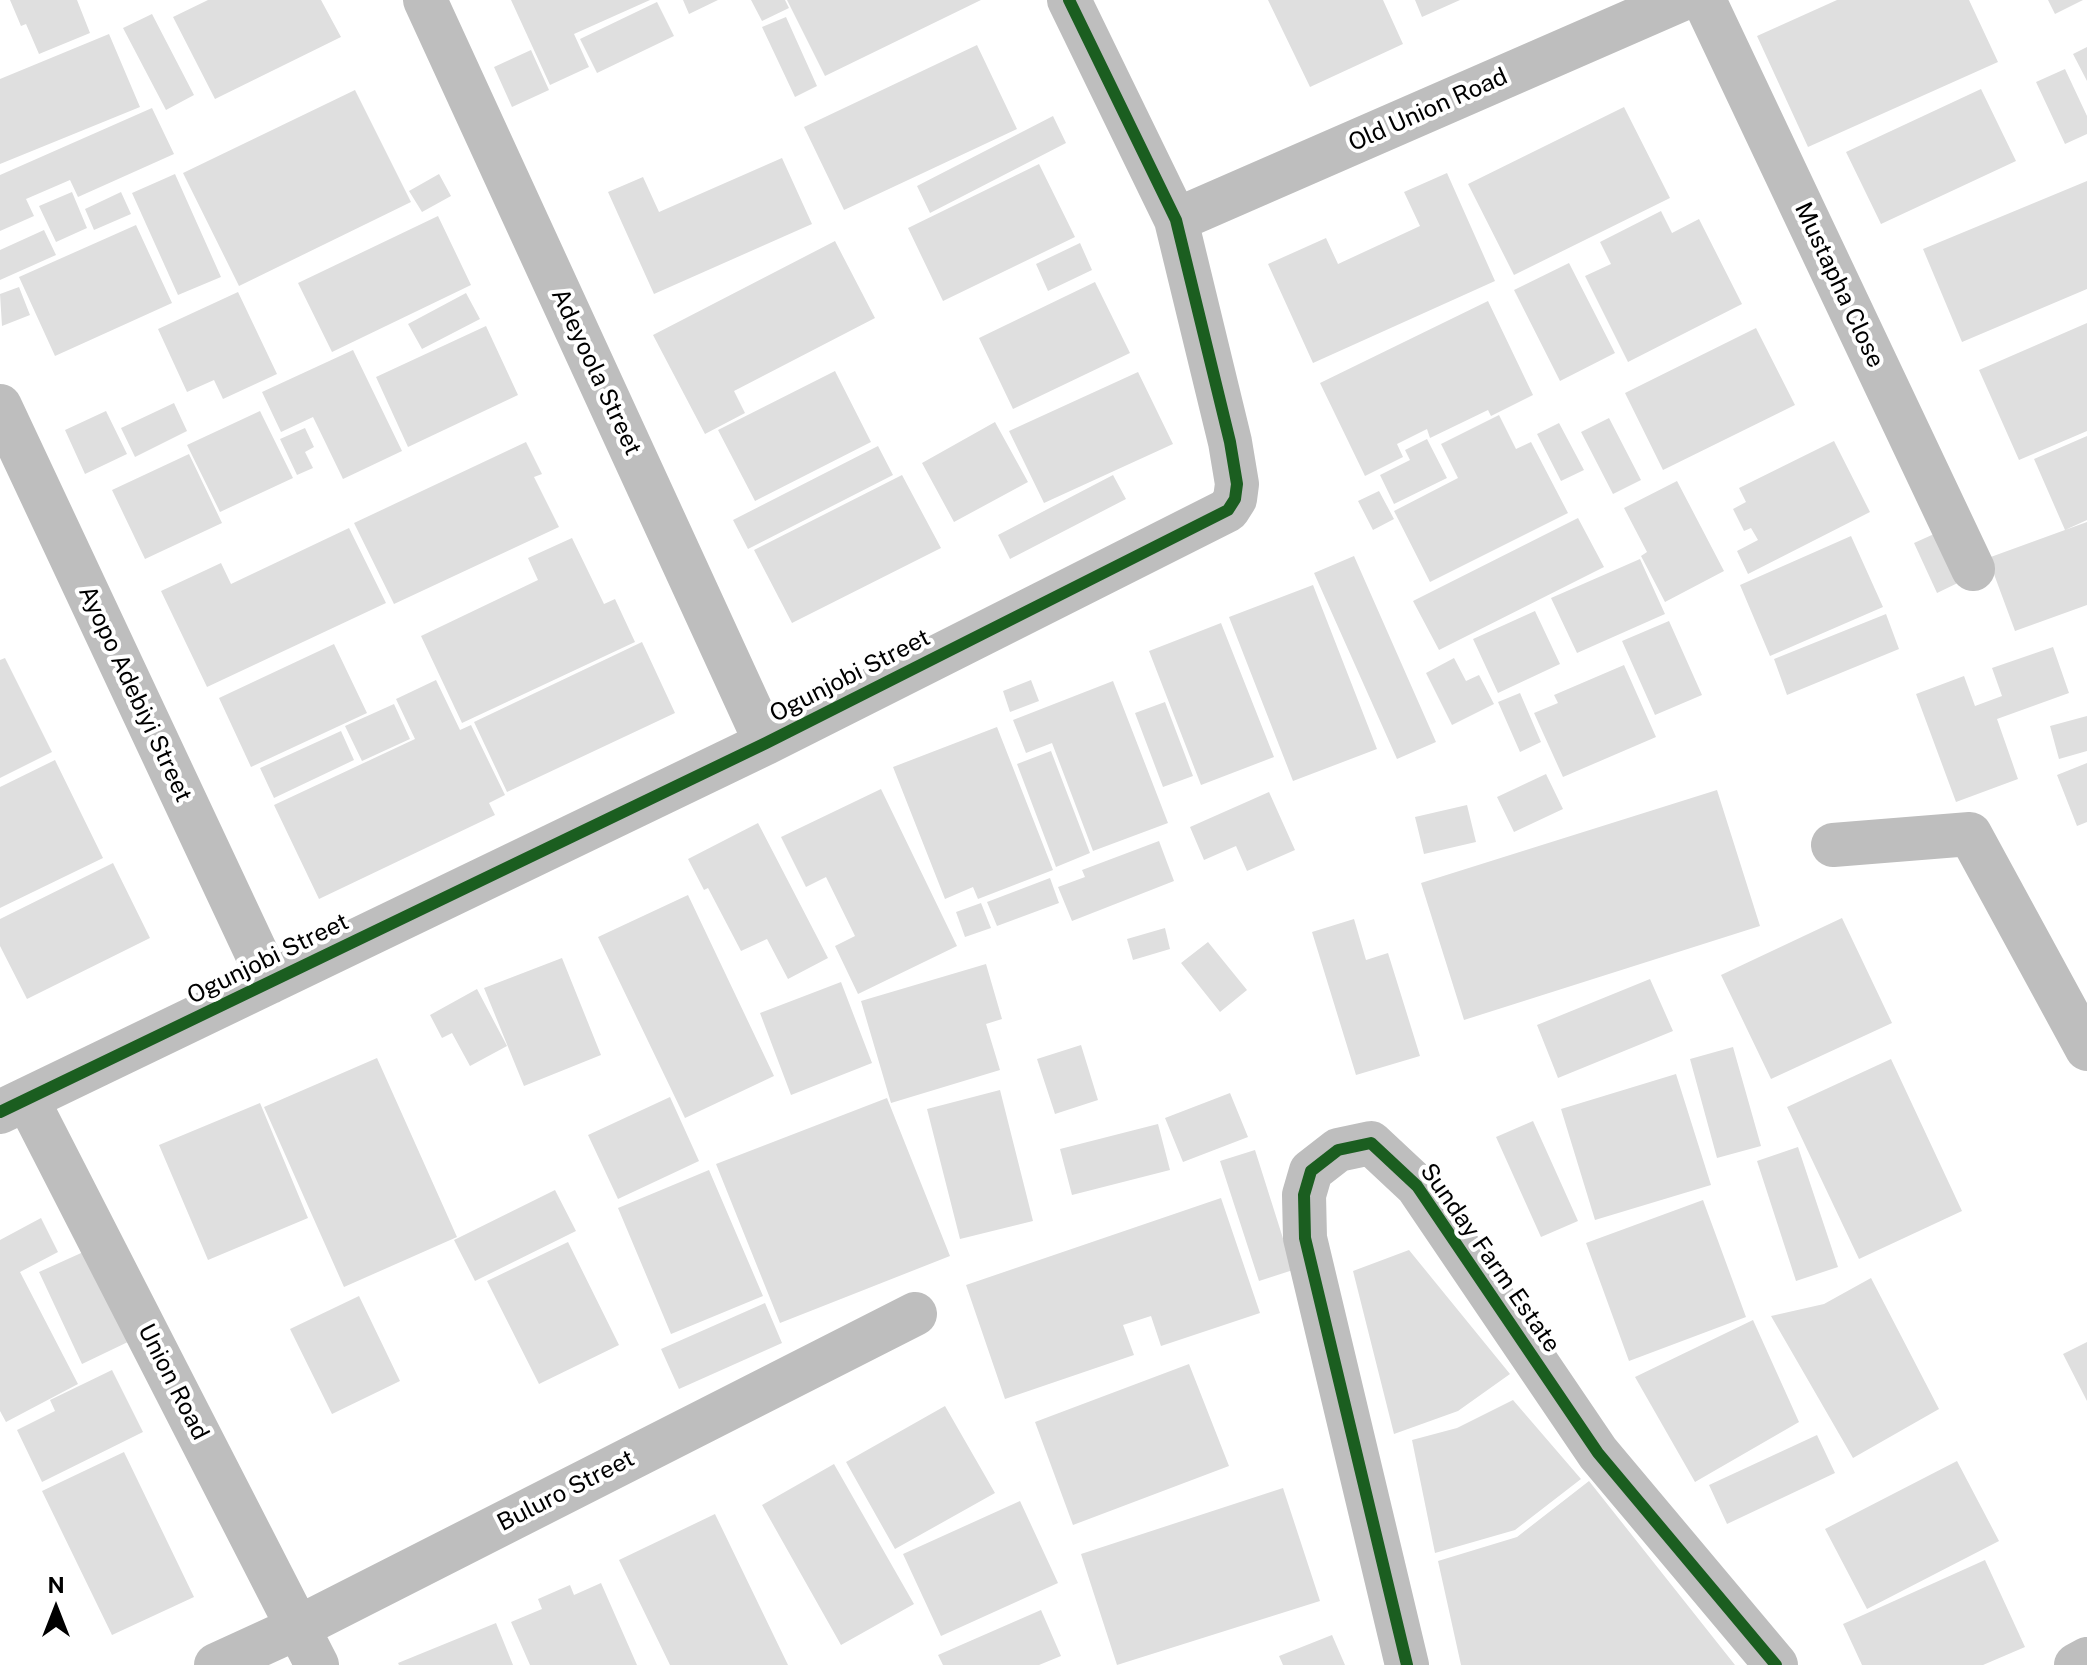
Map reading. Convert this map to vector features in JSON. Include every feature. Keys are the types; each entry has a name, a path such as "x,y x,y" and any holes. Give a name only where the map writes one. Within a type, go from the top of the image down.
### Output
{"street":[{"name":"Adeyoola Street","path":"425,0 766,743"},
{"name":"Ogunjobi Street","path":"13,1106 766,743 1228,510 1235,499 1237,484 1230,442 1176,220 1069,0"},
{"name":"Old Union Road","path":"1176,220 1680,0"},
{"name":"Mustapha Close","path":"1704,0 1973,569"},
{"name":"Ayopo Adebiyi Street","path":"0,406 270,982"},
{"path":"1833,845 1970,834 2087,1049"},
{"name":"Union Road","path":"13,1106 308,1646"},
{"name":"Sunday Farm Estate","path":"1407,1665 1305,1238 1304,1195 1311,1171 1338,1150 1371,1143 1417,1186 1598,1453 1776,1665"},
{"name":"Buluro Street","path":"216,1665 308,1646 915,1314"},
{"path":"2076,1665 2087,1659"}],"building":[{"path":"10,0 77,0 90,33 39,54 26,24 21,26"},
{"path":"208,0 321,0 341,37 215,99 173,17"},
{"path":"511,0 650,0 574,34 589,67 550,85"},
{"path":"683,0 718,0 689,14"},
{"path":"751,0 785,0 789,8 762,21"},
{"path":"787,0 981,0 825,76"},
{"path":"1268,0 1383,0 1403,44 1310,87"},
{"path":"1415,0 1460,0 1422,17"},
{"path":"1837,0 1969,0 1998,62 1808,147 1757,36"},
{"path":"2048,0 2083,0 2055,14"},
{"path":"657,2 674,36 597,73 580,39"},
{"path":"152,14 194,95 166,110 123,28"},
{"path":"786,17 817,86 795,97 762,27"},
{"path":"109,34 140,107 0,164 0,79"},
{"path":"977,45 1017,129 844,210 804,127"},
{"path":"2087,47 2087,81 2073,54"},
{"path":"531,50 549,90 512,107 494,67"},
{"path":"2065,69 2087,116 2087,134 2065,144 2036,82"},
{"path":"1981,89 2016,161 1881,224 1846,152"},
{"path":"355,90 411,202 239,286 183,173"},
{"path":"1624,107 1670,198 1514,275 1468,184"},
{"path":"152,108 174,154 78,197 70,180 26,199 34,216 0,231 0,175"},
{"path":"1053,116 1066,143 930,213 917,186"},
{"path":"782,158 812,224 654,294 608,192 643,177 659,212"},
{"path":"1039,164 1075,237 943,301 908,228"},
{"path":"1447,173 1495,281 1313,363 1268,264 1326,238 1338,264 1420,226 1404,192"},
{"path":"175,174 221,277 178,295 132,193"},
{"path":"439,174 451,196 422,212 409,191"},
{"path":"2087,181 2087,289 1962,342 1923,249"},
{"path":"72,192 87,228 56,242 39,206"},
{"path":"121,192 131,214 94,230 85,209"},
{"path":"1661,211 1672,233 1699,219 1742,304 1628,362 1585,276 1611,264 1600,242"},
{"path":"438,216 471,285 332,352 298,283"},
{"path":"136,225 172,303 55,356 19,277"},
{"path":"44,230 56,255 0,280 0,250"},
{"path":"835,241 875,318 734,391 745,413 705,434 653,335"},
{"path":"1080,243 1092,270 1048,291 1036,264"},
{"path":"1569,263 1615,353 1560,381 1514,290"},
{"path":"1095,282 1130,353 1013,409 979,338"},
{"path":"19,287 30,315 2,326 0,294"},
{"path":"238,292 277,374 223,399 214,380 187,392 158,329"},
{"path":"466,293 480,319 422,349 408,324"},
{"path":"1488,301 1533,395 1491,416 1488,410 1430,438 1427,429 1397,444 1403,457 1365,476 1320,383"},
{"path":"2087,323 2087,431 2019,460 1979,370"},
{"path":"486,326 518,395 408,447 376,377"},
{"path":"1756,328 1795,405 1663,470 1625,393"},
{"path":"353,350 402,451 343,479 313,417 281,432 262,392"},
{"path":"835,371 871,442 755,501 718,430"},
{"path":"1138,372 1173,444 1044,503 1009,431"},
{"path":"174,403 187,431 135,457 121,428"},
{"path":"106,411 127,454 85,474 65,430"},
{"path":"260,411 293,478 220,512 187,445"},
{"path":"1499,415 1516,449 1531,442 1568,513 1430,582 1394,511 1458,478 1441,444"},
{"path":"1609,418 1641,480 1613,494 1581,432"},
{"path":"995,422 1028,482 954,522 922,463"},
{"path":"1559,423 1584,470 1561,481 1537,434"},
{"path":"305,428 314,447 305,452 313,468 297,475 280,439"},
{"path":"2087,436 2087,520 2065,530 2034,459"},
{"path":"1427,439 1447,478 1394,504 1380,475 1410,460 1405,450"},
{"path":"1834,441 1870,512 1748,574 1737,551 1758,540 1751,528 1744,531 1733,509 1746,502 1739,488"},
{"path":"526,442 542,474 534,477 559,527 394,604 354,523"},
{"path":"878,446 893,475 748,549 733,520"},
{"path":"189,454 222,523 145,559 112,490"},
{"path":"902,475 941,548 792,623 754,550"},
{"path":"1113,475 1126,499 1010,559 998,535"},
{"path":"1677,481 1724,571 1665,602 1641,556 1647,552 1624,508"},
{"path":"1379,491 1394,519 1373,530 1358,501"},
{"path":"1578,518 1604,567 1439,650 1413,601"},
{"path":"2087,522 2087,605 2015,631 1988,558"},
{"path":"349,528 386,603 207,687 161,591 221,563 231,584"},
{"path":"1943,530 1966,579 1937,593 1914,543"},
{"path":"1851,536 1883,607 1770,656 1740,585"},
{"path":"572,538 604,604 615,599 635,642 462,723 421,636 538,580 528,558"},
{"path":"1354,556 1436,742 1397,759 1314,573"},
{"path":"1640,559 1665,614 1577,653 1551,598"},
{"path":"1313,585 1377,749 1293,781 1229,617"},
{"path":"1535,611 1560,664 1498,693 1473,639"},
{"path":"1886,614 1899,649 1787,695 1774,659"},
{"path":"1669,621 1702,695 1655,715 1622,641"},
{"path":"1221,623 1274,757 1201,785 1149,651"},
{"path":"642,642 675,713 507,792 474,722"},
{"path":"334,644 367,713 251,767 219,698"},
{"path":"2053,647 2069,693 1997,719 2018,779 1956,802 1916,694 1964,676 1975,706 2002,696 1992,668"},
{"path":"5,658 52,752 0,778 0,660"},
{"path":"1454,658 1466,681 1479,675 1494,704 1452,725 1426,673"},
{"path":"1624,665 1656,737 1563,777 1534,713 1558,703 1554,695"},
{"path":"436,680 460,730 471,725 505,795 489,803 495,815 319,899 274,805 415,739 396,699"},
{"path":"1031,680 1039,701 1010,712 1003,691"},
{"path":"1113,681 1168,823 1093,851 1052,743 1026,753 1013,720"},
{"path":"1520,693 1541,742 1520,752 1498,702"},
{"path":"1165,702 1193,776 1163,787 1135,713"},
{"path":"394,704 410,739 362,761 345,726"},
{"path":"2087,716 2087,751 2059,759 2050,726"},
{"path":"997,727 1053,870 978,899 973,887 945,899 893,767"},
{"path":"341,731 354,760 274,798 260,768"},
{"path":"1051,751 1090,853 1056,867 1017,764"},
{"path":"55,760 103,858 0,908 0,787"},
{"path":"2087,763 2087,822 2077,826 2057,775"},
{"path":"1546,774 1563,809 1514,832 1497,797"},
{"path":"881,789 957,946 858,994 835,946 855,936 826,877 806,887 781,837"},
{"path":"1717,790 1760,926 1464,1020 1421,883"},
{"path":"1269,792 1295,850 1247,871 1236,846 1204,860 1190,827"},
{"path":"1467,805 1476,842 1424,854 1415,817"},
{"path":"758,823 828,958 788,979 767,939 741,951 708,888 704,890 688,859"},
{"path":"1159,841 1174,881 1072,921 1058,887 1085,877 1082,870"},
{"path":"113,863 150,938 27,999 0,946 0,919"},
{"path":"1050,878 1059,903 997,926 987,902"},
{"path":"688,895 774,1076 685,1118 598,937"},
{"path":"981,903 991,928 965,937 956,912"},
{"path":"1842,918 1892,1023 1771,1079 1721,975"},
{"path":"1354,919 1366,960 1388,953 1420,1056 1356,1075 1312,932"},
{"path":"1165,928 1170,949 1133,960 1127,939"},
{"path":"1208,942 1247,990 1220,1012 1181,963"},
{"path":"562,958 601,1055 524,1086 484,988"},
{"path":"986,964 1002,1019 986,1024 1000,1070 891,1103 861,1001"},
{"path":"1650,979 1673,1031 1558,1078 1537,1025"},
{"path":"841,982 872,1063 791,1095 760,1013"},
{"path":"477,989 507,1046 470,1066 452,1033 442,1038 430,1015"},
{"path":"1081,1045 1098,1100 1055,1114 1037,1059"},
{"path":"1733,1047 1761,1146 1717,1158 1690,1059"},
{"path":"377,1058 457,1237 344,1287 264,1107"},
{"path":"1891,1059 1962,1211 1859,1259 1787,1107"},
{"path":"1676,1074 1711,1185 1595,1220 1561,1109"},
{"path":"1000,1090 1033,1221 960,1239 927,1109"},
{"path":"1230,1093 1248,1137 1183,1162 1165,1118"},
{"path":"670,1097 699,1161 618,1199 588,1135"},
{"path":"887,1098 950,1256 780,1323 716,1164"},
{"path":"260,1103 308,1218 208,1260 159,1145"},
{"path":"1533,1121 1578,1221 1541,1237 1496,1137"},
{"path":"1158,1124 1170,1170 1072,1195 1060,1149"},
{"path":"1798,1147 1838,1267 1796,1281 1757,1161"},
{"path":"1255,1150 1293,1270 1259,1281 1220,1161"},
{"path":"709,1170 763,1296 671,1334 618,1208"},
{"path":"555,1190 576,1231 475,1281 454,1240"},
{"path":"1221,1198 1260,1313 1161,1346 1151,1316 1123,1325 1134,1355 1005,1399 966,1285"},
{"path":"1703,1200 1746,1317 1629,1361 1586,1243"},
{"path":"41,1218 58,1252 20,1272 78,1384 6,1422 0,1411 0,1240"},
{"path":"568,1242 619,1345 539,1384 487,1281"},
{"path":"90,1249 132,1340 82,1364 39,1272"},
{"path":"1409,1250 1510,1374 1458,1411 1394,1434 1353,1271"},
{"path":"1871,1278 1939,1409 1853,1458 1771,1316 1824,1304"},
{"path":"359,1296 400,1381 332,1414 290,1329"},
{"path":"765,1303 782,1343 679,1389 661,1349"},
{"path":"1753,1320 1799,1422 1695,1482 1635,1377"},
{"path":"2087,1342 2087,1401 2063,1354"},
{"path":"1189,1364 1229,1466 1073,1525 1035,1422"},
{"path":"112,1370 143,1432 42,1482 17,1430 55,1411 50,1400"},
{"path":"1513,1400 1581,1479 1515,1530 1435,1553 1412,1440 1457,1428"},
{"path":"945,1406 995,1493 895,1549 846,1462"},
{"path":"1817,1435 1835,1473 1727,1524 1709,1485"},
{"path":"124,1452 194,1597 112,1635 42,1491"},
{"path":"1957,1461 1999,1541 1867,1609 1825,1529"},
{"path":"834,1464 914,1604 841,1645 762,1505"},
{"path":"1589,1481 1735,1665 1461,1665 1438,1561 1517,1537"},
{"path":"1283,1488 1320,1601 1117,1665 1081,1554"},
{"path":"1020,1501 1058,1583 941,1636 903,1554"},
{"path":"715,1514 788,1665 670,1665 619,1560"},
{"path":"1985,1560 2025,1647 1983,1665 1862,1665 1843,1624"},
{"path":"601,1583 637,1665 530,1665 511,1622 542,1609 538,1599 570,1585 574,1595"},
{"path":"1041,1610 1061,1656 1039,1665 943,1665 938,1655"},
{"path":"496,1623 513,1665 398,1663"},
{"path":"1332,1635 1345,1665 1283,1665 1279,1656"}],"cycle path":[{"path":"0,1112 766,743 1228,510 1235,499 1237,484 1230,442 1176,220 1069,0"},
{"path":"1407,1665 1305,1238 1304,1195 1311,1171 1338,1150 1371,1143 1417,1186 1598,1453 1776,1665"}]}
